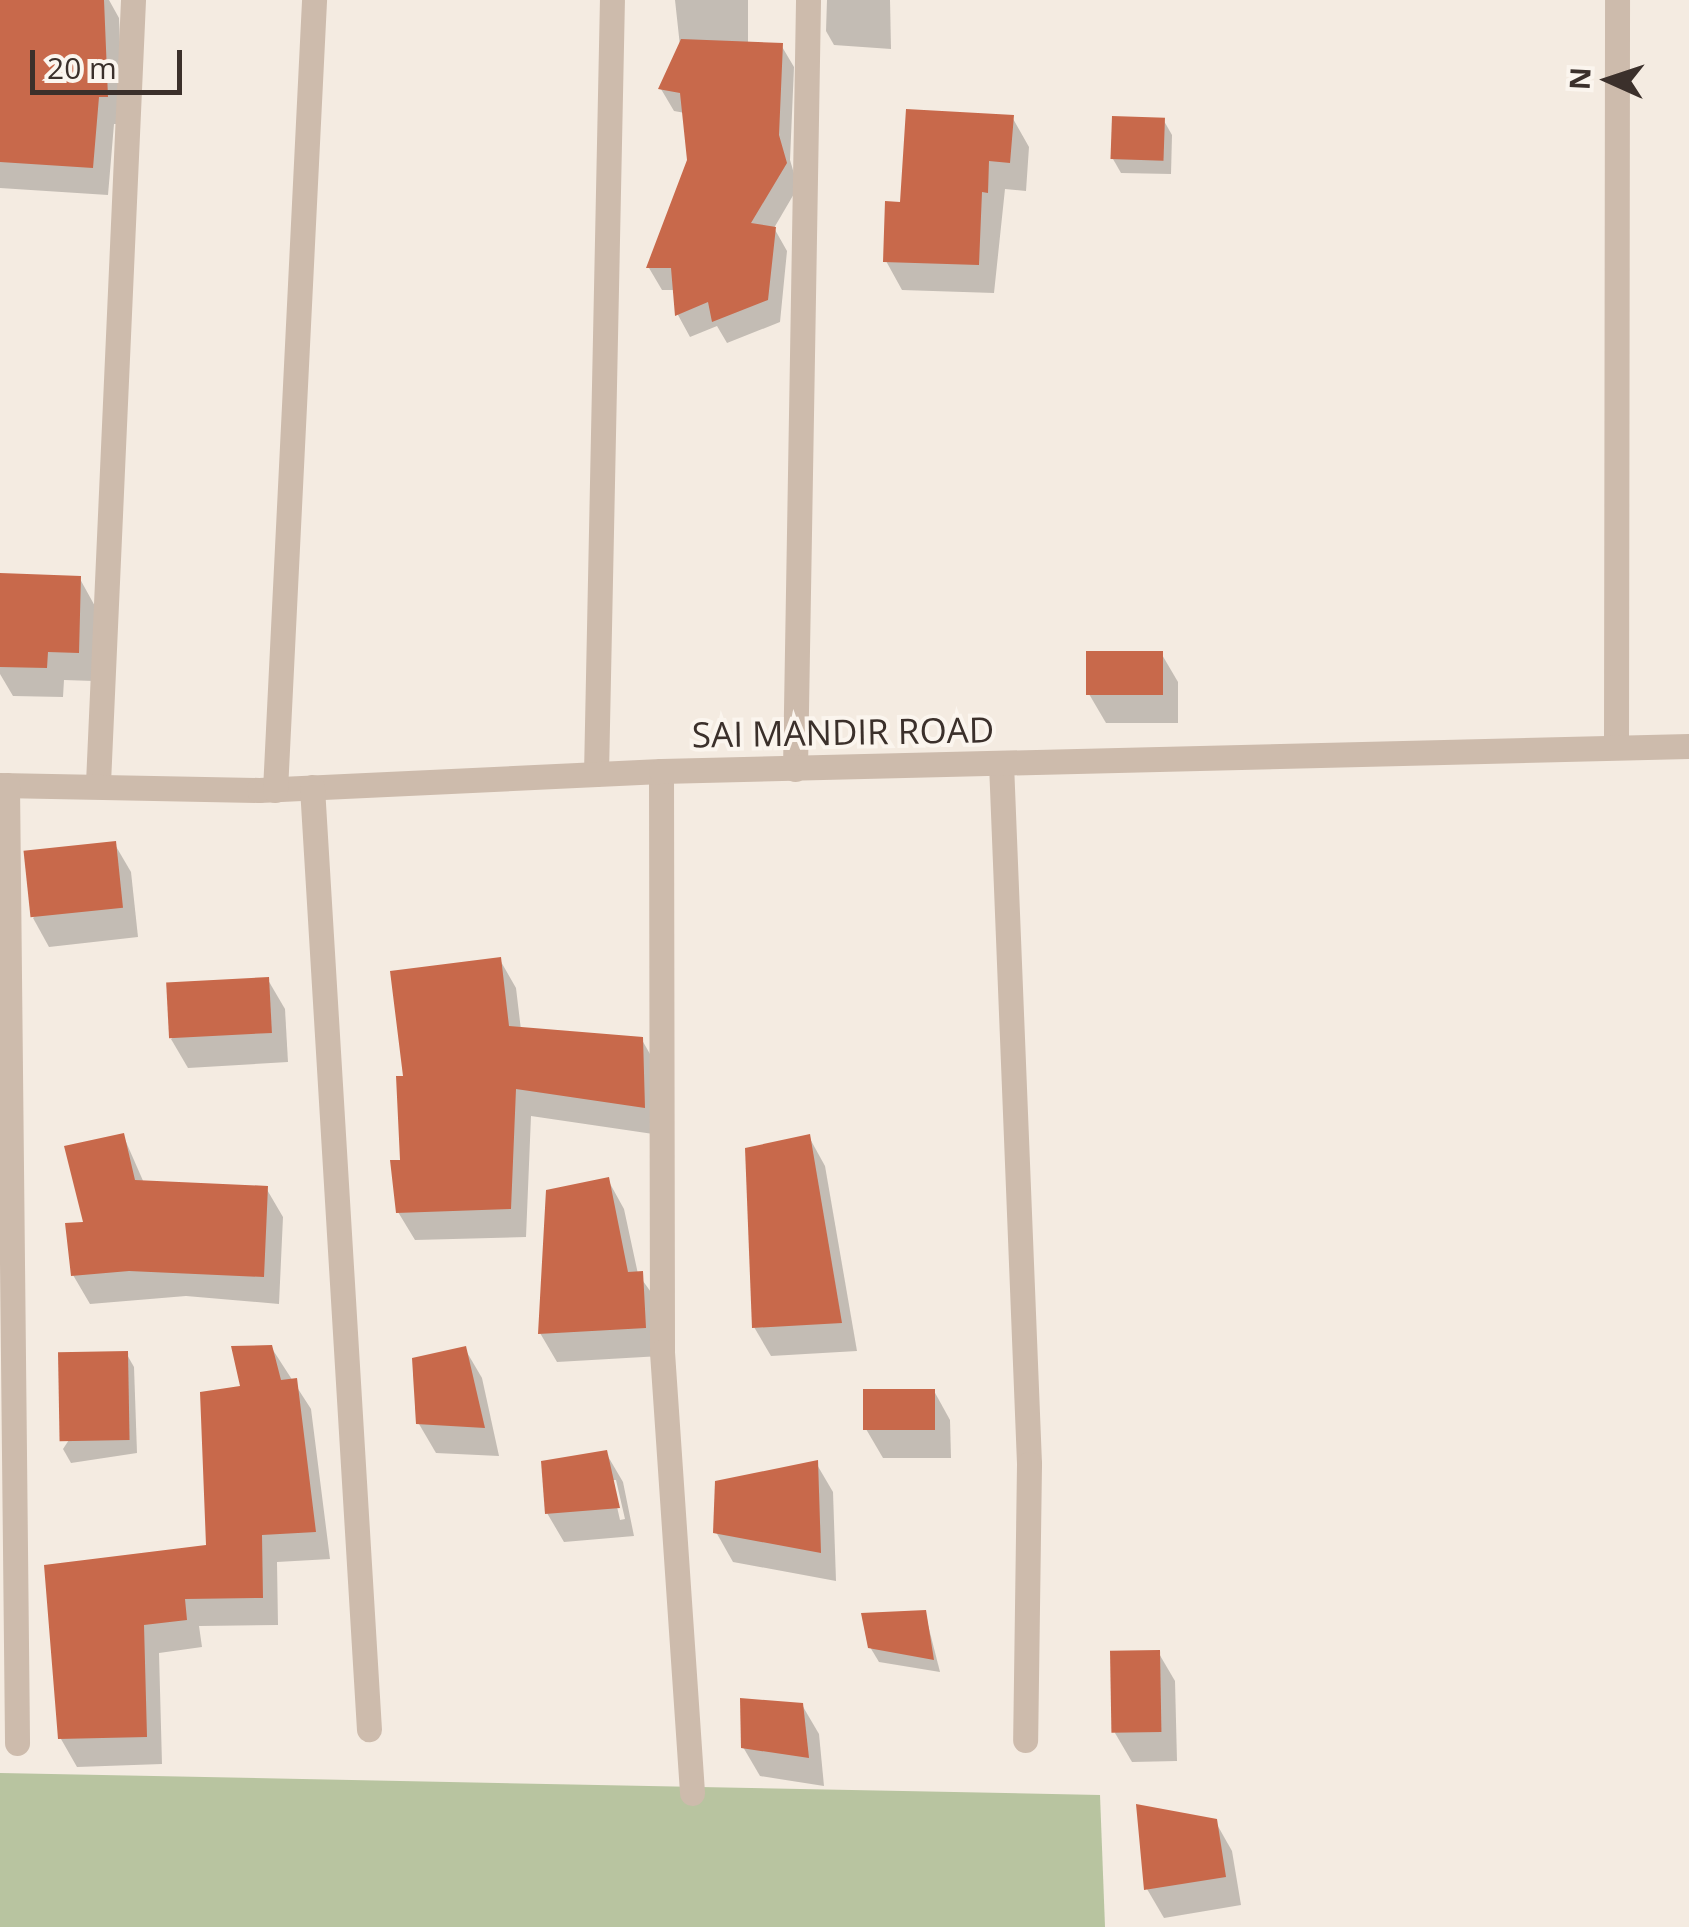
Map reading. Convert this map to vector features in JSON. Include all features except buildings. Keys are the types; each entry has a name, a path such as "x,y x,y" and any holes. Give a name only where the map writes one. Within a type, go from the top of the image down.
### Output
{"street":[{"path":"98,783 133,0"},
{"path":"275,790 314,0"},
{"path":"596,774 612,0"},
{"path":"795,769 808,0"},
{"path":"1616,747 1617,0"},
{"name":"SAI MANDIR ROAD","path":"3,785 98,783 275,790 661,770 1689,746"},
{"path":"1001,763 1028,1464 1025,1740"},
{"path":"661,770 662,1352 692,1793"},
{"path":"3,785 18,1743"},
{"path":"312,787 369,1729"}],"green space":[{"path":"0,1773 1100,1795 1105,1927 0,1927"}]}
